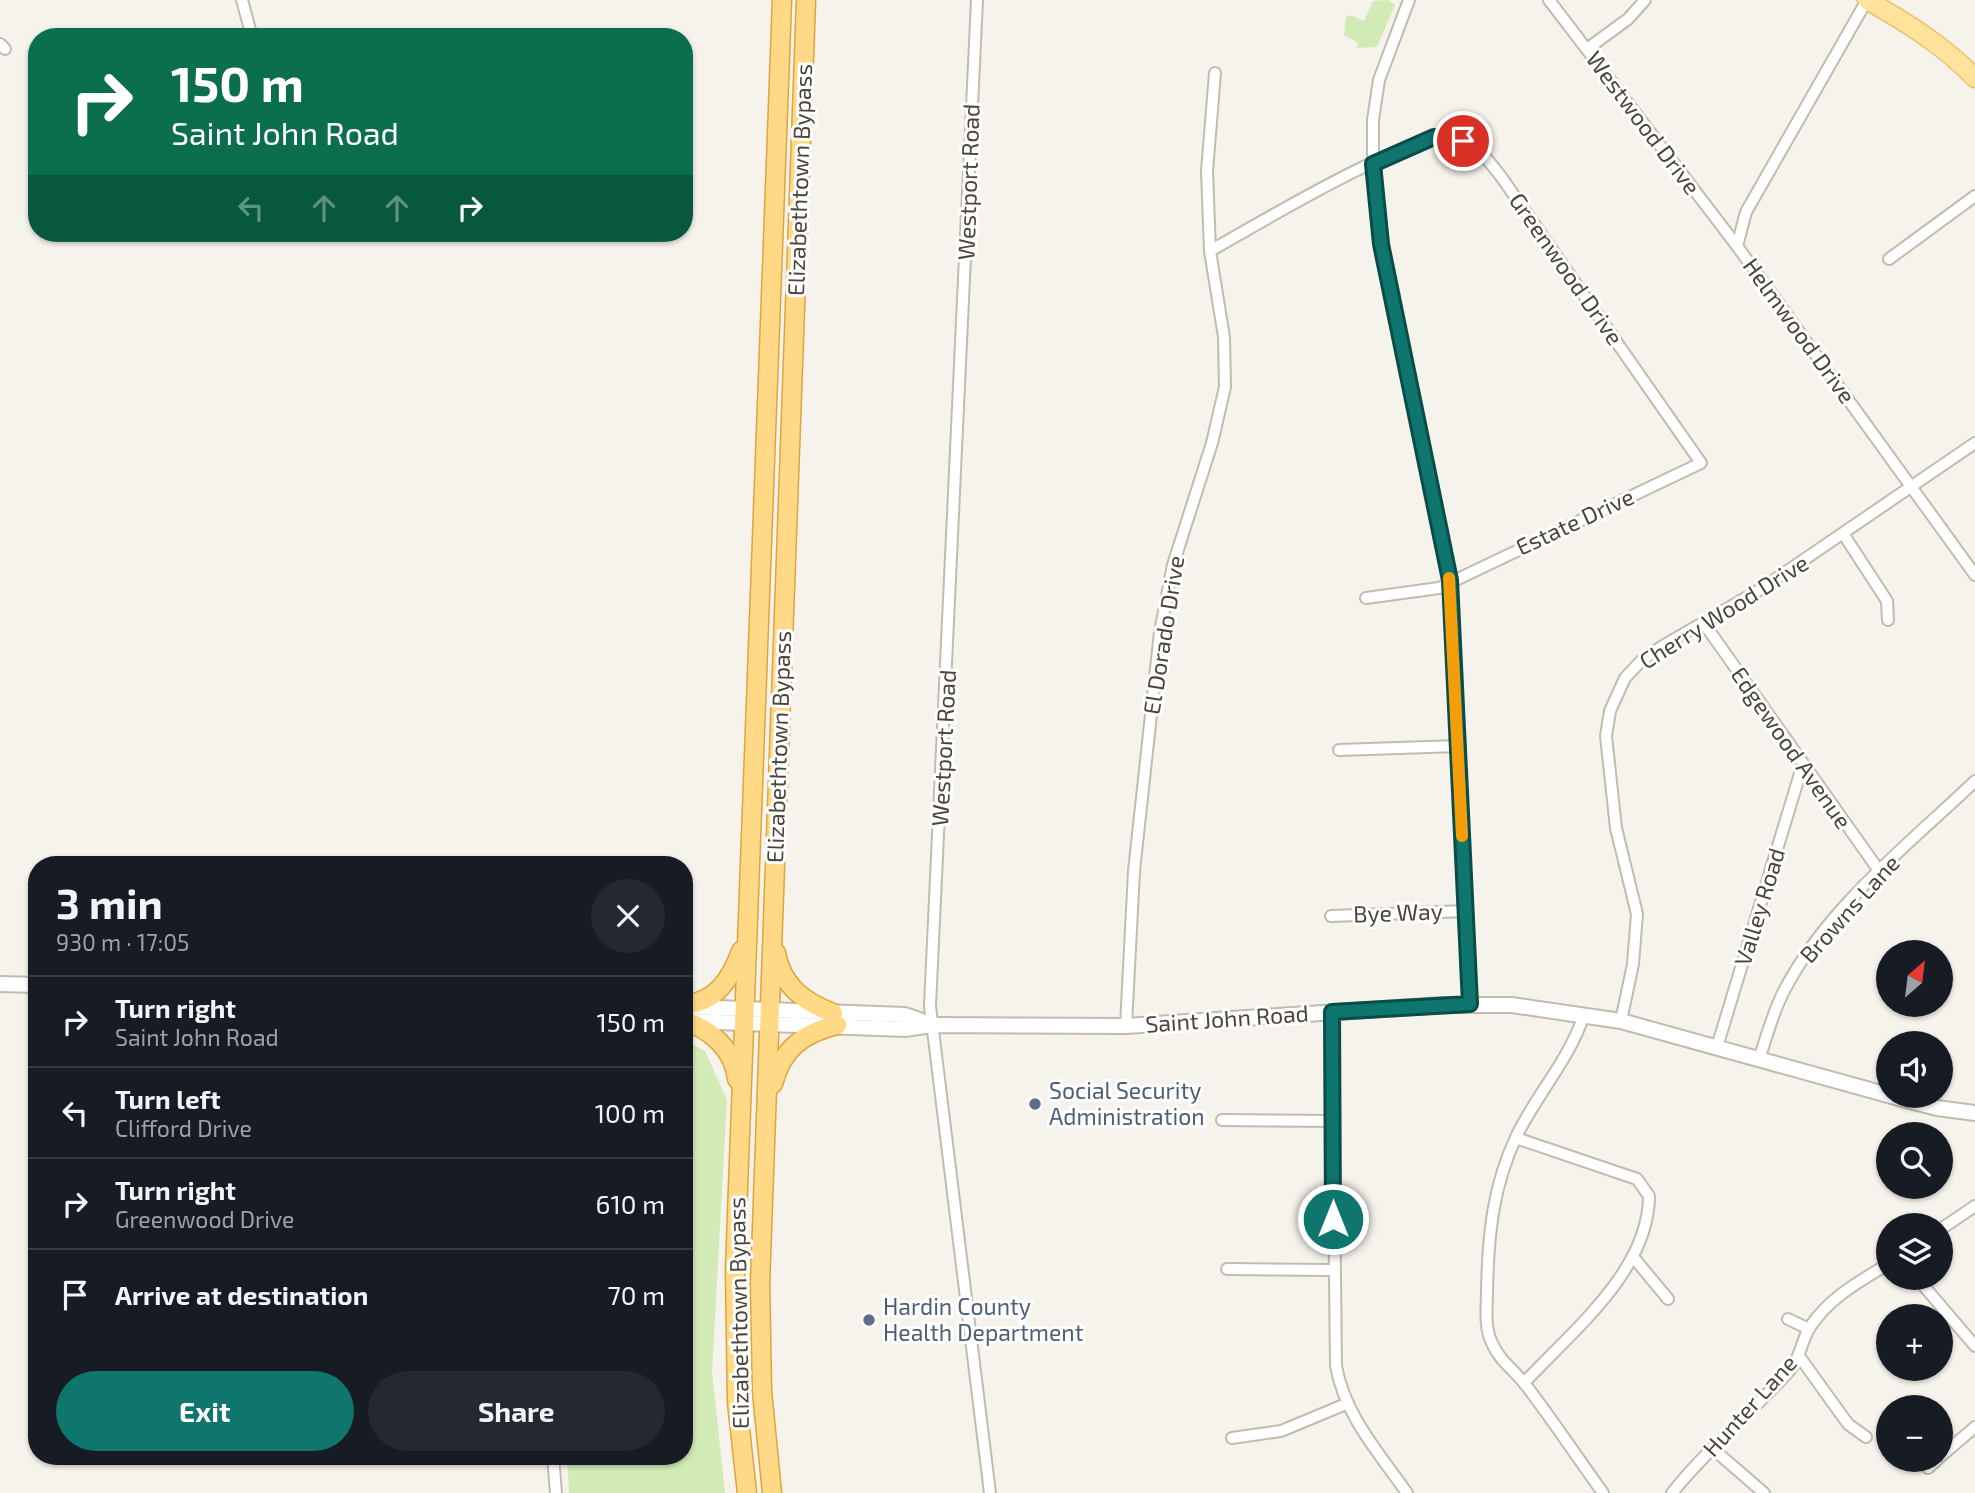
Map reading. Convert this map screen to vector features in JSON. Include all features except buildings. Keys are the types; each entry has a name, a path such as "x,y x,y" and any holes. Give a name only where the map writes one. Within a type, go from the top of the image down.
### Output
{"highway":[{"name":"Elizabethtown Bypass","path":"747,1493 740,1436 734,1335 782,0"},
{"name":"Elizabethtown Bypass","path":"772,1493 760,1345 765,1125 806,0"},
{"path":"693,1003 710,997 730,978 747,927"},
{"path":"765,1125 774,1080 786,1053 807,1035 835,1019 806,1001 787,983 777,959 772,928"},
{"path":"693,1026 715,1037 731,1058 736,1071 740,1124"}],"main road":[{"path":"1867,0 1927,36 1975,78"}],"street":[{"path":"242,0 250,28"},
{"name":"Westport Road","path":"977,0 931,994 932,1025 990,1493"},
{"path":"1409,0 1379,80 1373,120 1373,164 1381,244 1450,580 1470,1004"},
{"name":"Westwood Drive","path":"1549,0 1737,246"},
{"path":"1587,49 1628,19 1645,0"},
{"name":"Helmwood Drive","path":"1867,0 1746,212 1737,246 1975,575"},
{"name":"El Dorado Drive","path":"1126,1026 1134,872 1160,632 1173,565 1212,443 1225,387 1224,337 1210,251 1207,171 1216,73"},
{"name":"Greenwood Drive","path":"1210,251 1373,164 1434,137 1463,141 1481,153 1701,463"},
{"path":"1889,259 1975,196"},
{"name":"Cherry Wood Drive","path":"1621,1021 1633,964 1637,914 1611,801 1606,736 1610,711 1619,688 1633,668 1661,647 1844,535 1975,443"},
{"name":"Estate Drive","path":"1366,598 1439,587 1701,463"},
{"path":"1844,535 1887,601 1888,620"},
{"name":"Edgewood Avenue","path":"1703,622 1802,767 1880,872"},
{"path":"1339,750 1458,746"},
{"name":"Valley Road","path":"1717,1047 1802,767"},
{"name":"Browns Lane","path":"1759,1059 1777,1006 1801,962 1880,872 1975,781"},
{"name":"Bye Way","path":"1331,916 1466,911"},
{"path":"0,984 28,985"},
{"name":"Saint John Road","path":"693,1020 744,1016 835,1019 905,1015 932,1025 1126,1026 1470,1004 1538,1007 1621,1021 1876,1091"},
{"name":"Saint John Road","path":"693,1008 744,1016"},
{"path":"1332,1012 1336,1366 1346,1404 1407,1493"},
{"path":"1584,1014 1575,1037 1535,1101 1516,1138 1490,1213 1486,1314 1492,1345 1524,1383 1602,1493"},
{"name":"Saint John Road","path":"1937,1108 1975,1113"},
{"path":"1222,1120 1333,1121"},
{"path":"1516,1138 1622,1173 1642,1183 1649,1203 1634,1258 1606,1294 1524,1383"},
{"path":"1953,1221 1975,1206"},
{"path":"1634,1258 1668,1299"},
{"path":"1227,1269 1333,1270"},
{"name":"Hunter Lane","path":"1672,1493 1690,1469 1713,1450 1799,1356 1809,1329 1823,1309 1842,1292 1876,1271"},
{"path":"1927,1290 1975,1346"},
{"path":"1788,1319 1809,1329"},
{"path":"1799,1356 1848,1424 1866,1437"},
{"path":"1232,1438 1281,1431 1346,1404"},
{"path":"1953,1446 1975,1427"},
{"path":"1713,1450 1763,1493"},
{"path":"554,1465 556,1493"}],"green space":[{"path":"1388,0 1395,5 1377,47 1357,48 1357,42 1344,35 1346,17 1350,15 1364,21 1373,1"},
{"path":"693,1045 705,1051 727,1100 712,1372 725,1493 569,1493 567,1465 693,1465"}],"slow traffic":[{"path":"1449,578 1462,836"}],"place":[{"name":"Social Security Administration","path":"1035,1104"},
{"name":"Hardin County Health Department","path":"869,1320"}],"route":[{"path":"1333,1219 1332,1012 1470,1004 1450,580 1381,244 1373,164 1434,137 1463,141"}]}
